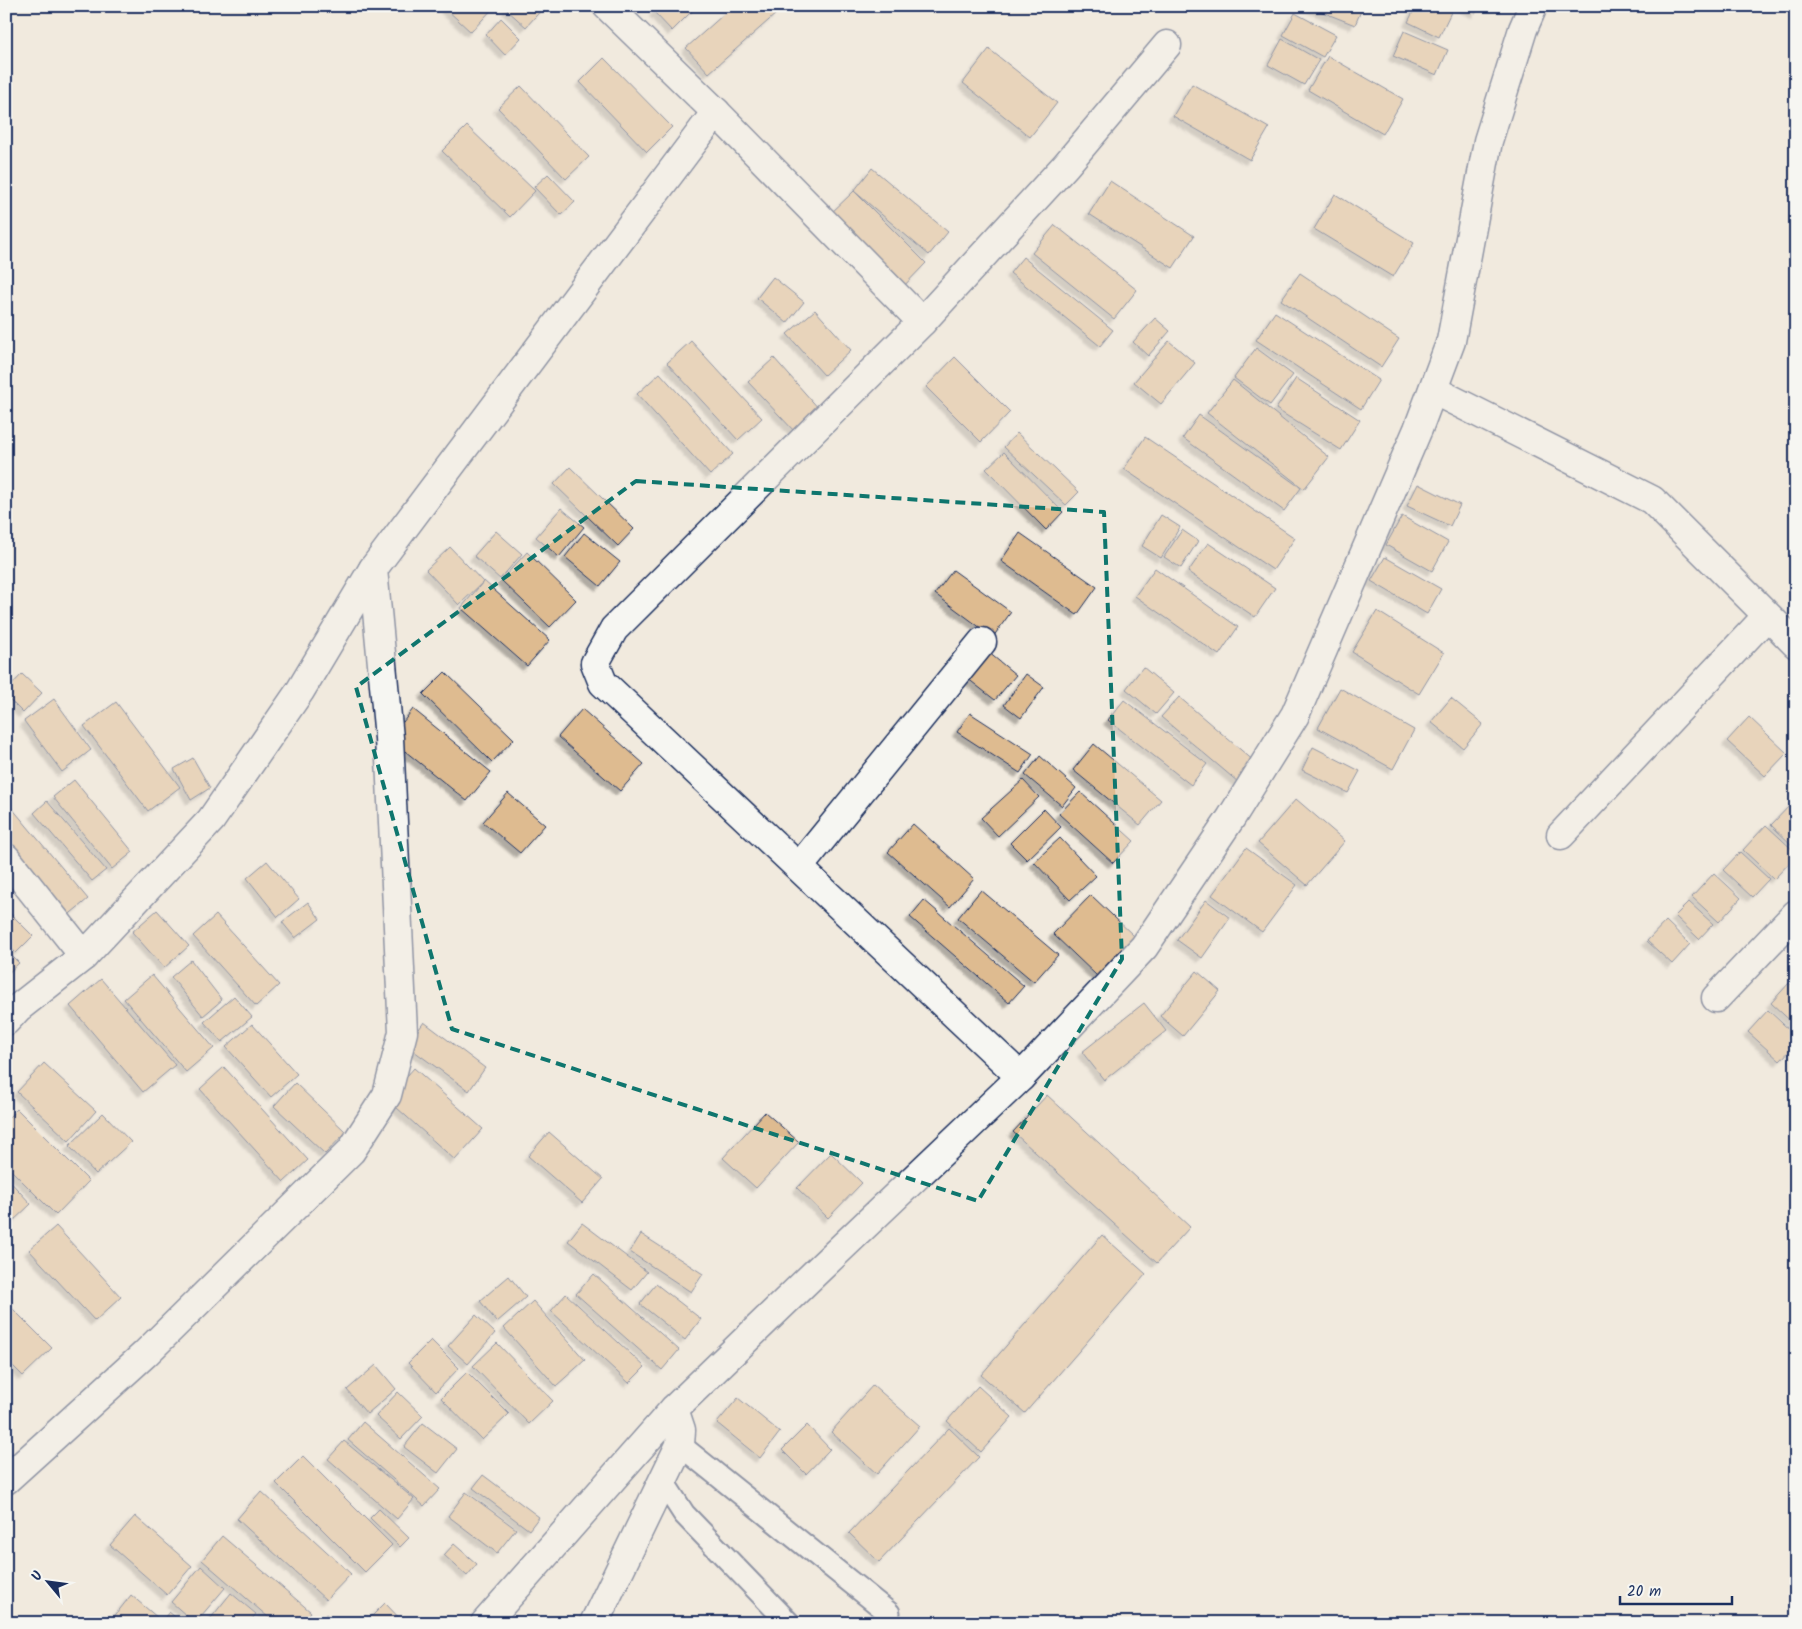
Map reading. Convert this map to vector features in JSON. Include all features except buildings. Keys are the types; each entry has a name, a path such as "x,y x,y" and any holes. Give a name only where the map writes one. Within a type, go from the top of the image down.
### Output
{"street":[{"path":"607,6 716,112 922,322"},
{"path":"485,1623 674,1409 1021,1077 1144,947 1231,818 1295,715 1371,540 1433,390 1451,341 1488,142 1523,29 1534,6"},
{"path":"1021,1077 603,683 595,663 614,629 922,322 1066,165 1167,45"},
{"path":"6,1021 18,1008 84,956 211,820 300,691 373,569 716,112"},
{"path":"1433,390 1652,500 1796,644"},
{"path":"6,1480 145,1354 351,1151 387,1095 404,1032 390,738 373,569"},
{"path":"1561,835 1767,616"},
{"path":"799,868 982,642"},
{"path":"6,858 84,956"},
{"path":"1716,998 1796,914"},
{"path":"594,1623 680,1445 681,1430 674,1409"}],"lane":[{"path":"680,1445 889,1613"},
{"path":"662,1480 684,1514 789,1623"}],"highlighted area":[{"path":"636,481 1104,512 1122,959 978,1201 452,1029 356,687"}]}
